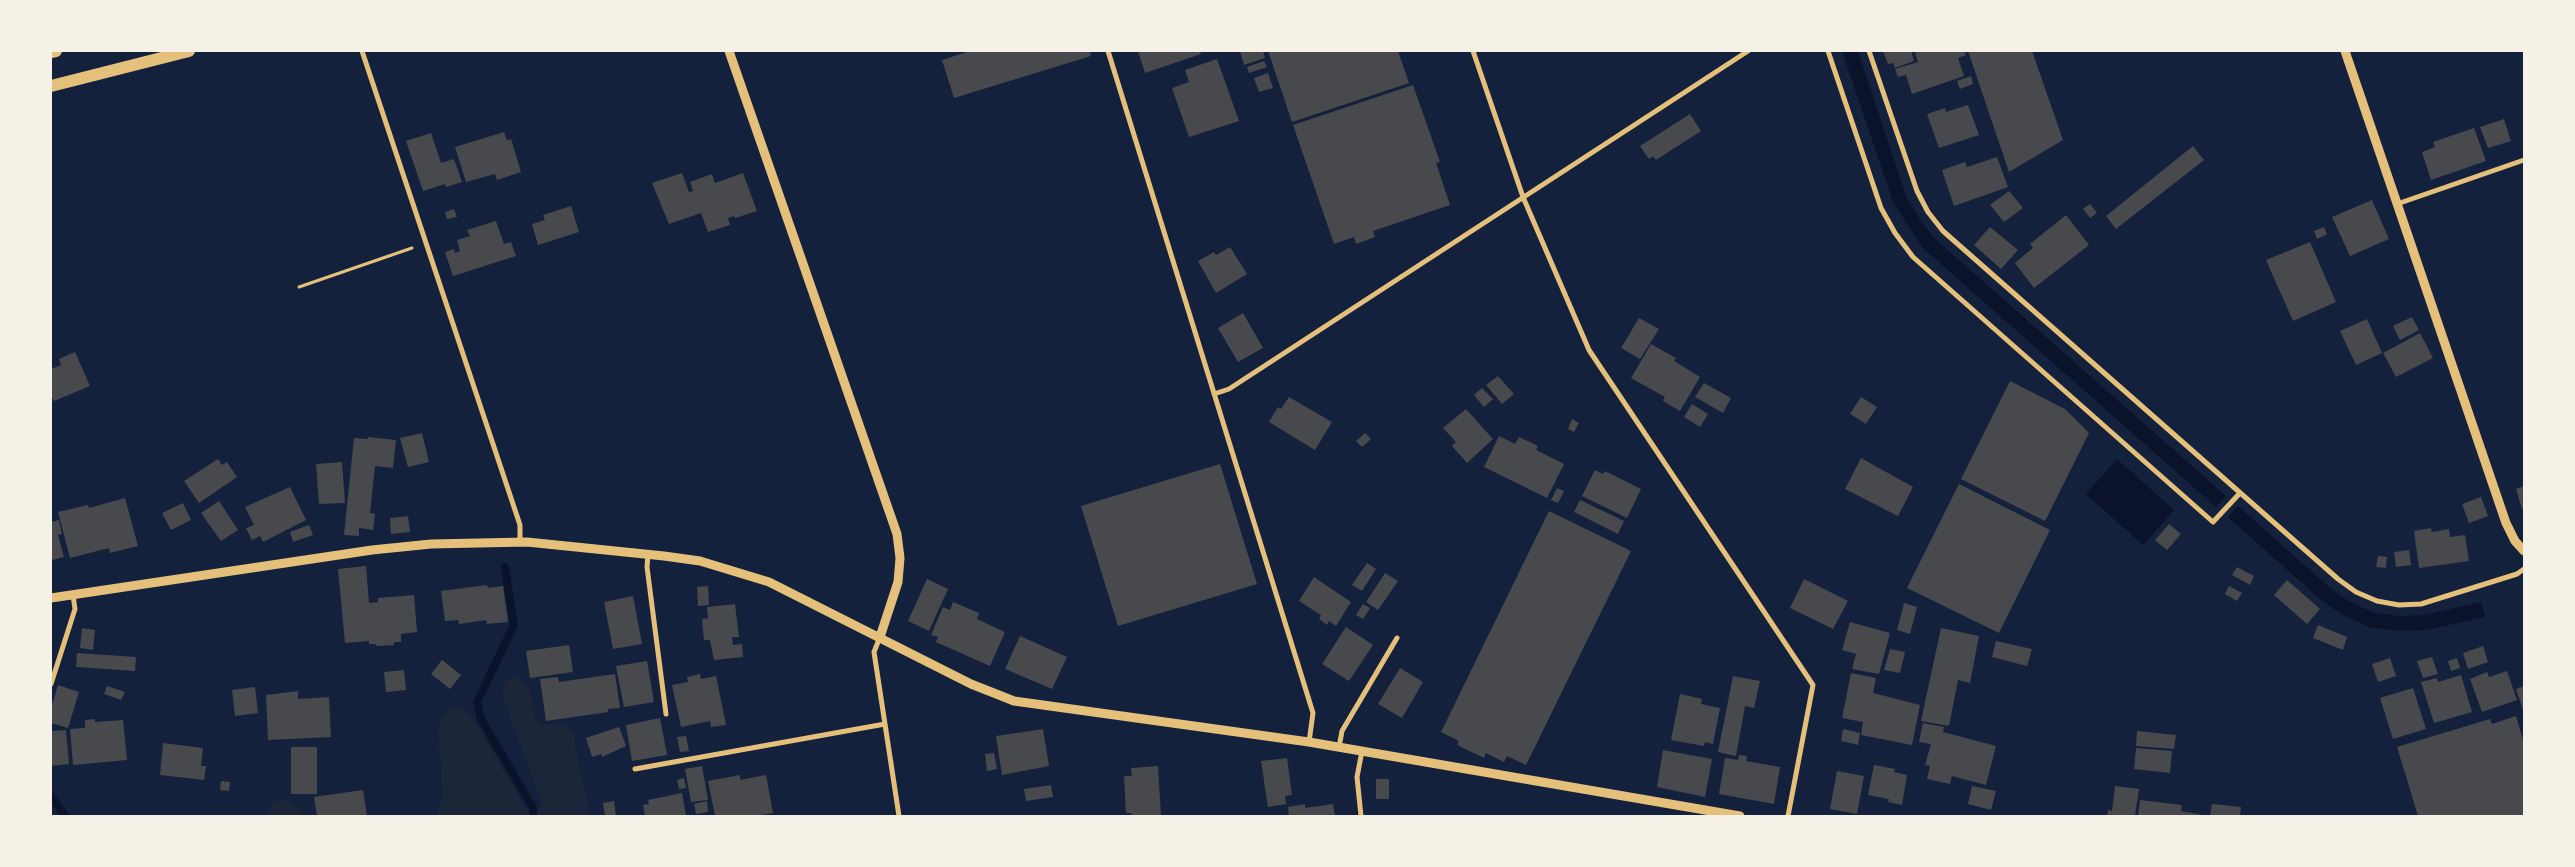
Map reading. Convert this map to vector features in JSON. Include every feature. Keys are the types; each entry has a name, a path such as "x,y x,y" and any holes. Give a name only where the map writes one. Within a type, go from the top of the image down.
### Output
{"main road":[{"path":"51,52 56,51"},
{"path":"51,86 189,51"}],"street":[{"path":"362,51 520,525 520,542"},
{"path":"729,51 897,534 900,558 898,582 874,652 900,816"},
{"path":"1108,51 1313,713 1309,742"},
{"path":"1473,51 1522,197 1589,350 1813,685 1788,816"},
{"path":"1214,394 1229,389 1748,51"},
{"path":"1828,51 1881,208 1895,233 1913,256 2213,522 2240,493"},
{"path":"1869,51 1917,191 1943,230 2338,579 2356,592 2377,601 2399,605 2422,604 2517,574 2524,569"},
{"path":"2345,51 2506,523 2515,541 2524,551"},
{"path":"2397,204 2524,160"},
{"path":"51,598 372,550 431,544 520,542 648,554 700,561 768,582 971,684 1014,701 1309,742 1740,816"},
{"path":"648,554 647,567 666,714"},
{"path":"51,684 75,609 73,595"},
{"path":"1339,747 1342,731 1397,638"},
{"path":"635,770 885,724"},
{"path":"1361,816 1357,777 1362,751"}],"path":[{"path":"299,287 426,244"}],"shaded area":[{"path":"1842,51 1858,51 1906,196 1934,238 2226,496 2216,507 1923,248 1893,202"},
{"path":"2117,459 2174,510 2143,545 2086,494"},
{"path":"2238,506 2330,588 2350,602 2373,612 2398,616 2424,615 2481,602 2485,617 2426,630 2397,631 2369,627 2343,615 2321,600 2228,517"},
{"path":"515,677 524,681 530,689 534,716 539,723 567,726 573,734 590,816 436,816 443,797 438,729 441,719 448,710 459,708 469,714 476,723 526,809 530,812 537,812 541,808 541,801 503,698 503,689 507,681"},
{"path":"278,799 288,801 297,808 302,816 267,816 270,806"}],"building":[{"path":"970,51 1090,51 1091,56 954,98 942,60"},
{"path":"1138,51 1200,51 1201,54 1145,73"},
{"path":"1240,51 1263,51 1265,58 1244,65"},
{"path":"1268,51 1398,51 1409,83 1292,122"},
{"path":"1883,51 1911,51 1914,61 1895,68 1893,63 1888,64"},
{"path":"1919,51 1964,51 1966,55 1958,58 1964,76 1912,94 1906,75 1898,77 1895,69 1918,62 1915,53"},
{"path":"1968,51 2032,51 2063,140 2009,172"},
{"path":"1217,59 1239,121 1189,137 1172,88 1189,82 1185,70"},
{"path":"1264,61 1267,67 1249,73 1247,67"},
{"path":"1268,73 1273,88 1259,92 1254,78"},
{"path":"1971,76 1973,84 1960,89 1957,81"},
{"path":"1413,85 1440,162 1436,163 1450,205 1373,231 1375,237 1356,244 1354,237 1334,244 1293,125"},
{"path":"1968,105 1979,135 1939,148 1927,114 1945,108 1946,112"},
{"path":"1690,114 1701,131 1656,160 1653,156 1649,159 1640,146"},
{"path":"2504,119 2511,141 2488,148 2480,127"},
{"path":"2474,128 2486,161 2431,180 2422,152 2435,147 2433,142"},
{"path":"504,132 507,140 511,139 521,172 497,180 495,174 466,182 455,147"},
{"path":"431,133 441,163 454,159 462,182 446,187 445,184 423,191 406,141"},
{"path":"2193,146 2204,160 2116,229 2106,216"},
{"path":"1997,157 2008,187 1954,206 1942,170 1965,162 1967,167"},
{"path":"682,173 689,192 693,191 690,182 712,174 715,183 743,173 757,211 735,218 734,216 728,218 730,225 708,232 701,213 669,224 652,183"},
{"path":"2009,191 2023,208 2004,222 1990,205"},
{"path":"2372,200 2389,239 2350,256 2332,217"},
{"path":"2090,204 2097,213 2090,218 2083,209"},
{"path":"571,206 579,232 538,245 532,224 545,220 543,215"},
{"path":"454,209 457,217 447,219 445,212"},
{"path":"2066,215 2089,245 2034,288 2015,263 2033,248 2030,244"},
{"path":"496,221 504,244 511,242 516,256 453,276 445,252 454,249 455,253 460,251 457,240 470,236 467,230"},
{"path":"1990,227 2018,250 2001,269 1974,245"},
{"path":"2324,227 2327,234 2317,239 2314,231"},
{"path":"2310,242 2336,302 2293,321 2266,260"},
{"path":"1230,247 1247,274 1216,293 1198,261 1214,252 1216,255"},
{"path":"1243,313 1263,348 1238,362 1218,328"},
{"path":"2412,317 2419,330 2400,340 2393,326"},
{"path":"1639,318 1659,329 1640,359 1621,348"},
{"path":"2367,319 2382,353 2356,365 2340,331"},
{"path":"2420,333 2433,358 2396,377 2383,353"},
{"path":"1651,344 1676,358 1674,361 1700,377 1680,411 1663,401 1665,397 1631,378"},
{"path":"75,352 90,386 54,401 51,396 51,369 61,365 59,359"},
{"path":"1498,376 1514,394 1502,404 1486,385"},
{"path":"2010,381 2065,409 2089,433 2045,521 1961,479"},
{"path":"1704,383 1731,398 1723,413 1695,397"},
{"path":"1482,388 1493,399 1484,407 1474,395"},
{"path":"1289,397 1332,422 1315,450 1269,422 1278,407 1281,409"},
{"path":"1861,397 1877,407 1866,424 1850,414"},
{"path":"1692,404 1708,414 1700,427 1684,417"},
{"path":"1466,409 1493,439 1467,463 1452,446 1456,442 1443,428"},
{"path":"1572,419 1579,423 1574,432 1568,429"},
{"path":"422,433 429,462 408,467 400,438"},
{"path":"1365,433 1371,439 1362,447 1356,441"},
{"path":"1499,436 1515,444 1519,437 1538,446 1536,450 1564,464 1547,498 1484,467"},
{"path":"368,437 396,440 393,468 375,466 370,513 375,514 373,530 359,528 359,536 344,535 354,438 368,439"},
{"path":"1861,458 1913,487 1898,516 1845,489"},
{"path":"218,459 222,465 227,462 237,477 199,503 184,481"},
{"path":"342,462 345,503 319,504 316,464"},
{"path":"1220,464 1257,584 1118,626 1081,506"},
{"path":"1595,470 1603,474 1605,471 1641,489 1627,518 1582,496"},
{"path":"1959,484 2050,530 1999,633 1907,588"},
{"path":"2524,486 2524,508 2522,509 2516,489"},
{"path":"290,487 306,520 263,542 260,536 252,540 246,528 254,525 245,507"},
{"path":"1557,488 1564,491 1558,503 1551,500"},
{"path":"2481,497 2488,516 2469,523 2462,504"},
{"path":"125,498 138,546 110,553 109,548 70,558 58,512 88,505 89,508"},
{"path":"1580,500 1624,521 1618,534 1574,512"},
{"path":"219,501 238,530 221,541 201,513"},
{"path":"183,503 191,520 171,530 162,513"},
{"path":"1549,511 1631,551 1526,765 1507,756 1504,762 1486,753 1484,758 1457,745 1459,741 1441,732"},
{"path":"408,516 410,532 391,534 390,518"},
{"path":"59,520 62,534 58,535 64,557 52,560 51,522"},
{"path":"2169,524 2181,534 2167,550 2155,540"},
{"path":"309,525 313,535 293,542 290,532"},
{"path":"2431,528 2432,532 2449,529 2450,537 2465,535 2469,561 2419,568 2414,531"},
{"path":"2409,550 2411,565 2396,567 2394,552"},
{"path":"2378,556 2387,557 2386,568 2376,567"},
{"path":"1367,563 1376,569 1362,591 1352,585"},
{"path":"366,566 369,603 378,602 378,598 414,595 417,632 401,634 401,642 394,642 394,645 376,646 376,644 369,644 369,641 345,643 338,569"},
{"path":"2237,567 2254,576 2250,585 2232,575"},
{"path":"1385,573 1398,581 1378,610 1366,602"},
{"path":"1314,577 1351,602 1336,626 1329,621 1327,625 1319,619 1321,615 1299,601"},
{"path":"927,579 948,589 929,631 908,621"},
{"path":"1804,579 1848,601 1833,629 1790,608"},
{"path":"2287,580 2320,609 2307,624 2274,595"},
{"path":"487,585 488,588 503,586 508,622 487,624 486,620 459,624 458,620 445,621 441,591"},
{"path":"708,586 709,605 698,606 697,587"},
{"path":"2229,586 2242,593 2237,601 2225,594"},
{"path":"633,596 642,644 613,649 604,602"},
{"path":"953,602 979,613 977,619 1005,632 990,666 936,642 938,637 931,635 943,607 950,610"},
{"path":"1904,603 1917,607 1910,634 1897,630"},
{"path":"735,604 739,637 732,637 733,645 742,644 743,657 714,660 710,640 704,640 702,619 708,618 707,607"},
{"path":"1363,604 1370,608 1363,619 1356,615"},
{"path":"1850,622 1890,633 1879,674 1852,669 1856,654 1842,650"},
{"path":"2318,625 2347,637 2343,650 2313,638"},
{"path":"1346,627 1373,645 1349,681 1322,664"},
{"path":"82,628 95,630 93,650 80,648"},
{"path":"1941,628 1979,636 1970,683 1958,680 1949,726 1921,721"},
{"path":"1020,636 1067,657 1052,689 1005,669"},
{"path":"1996,641 2032,649 2027,666 1992,657"},
{"path":"569,645 573,672 530,678 526,651"},
{"path":"2483,646 2488,662 2468,669 2463,653"},
{"path":"1890,649 1905,652 1900,673 1884,670"},
{"path":"77,653 136,657 135,671 76,667"},
{"path":"2432,657 2438,674 2423,678 2417,661"},
{"path":"2390,658 2396,676 2378,682 2372,664"},
{"path":"2457,658 2460,668 2451,671 2448,661"},
{"path":"442,660 461,675 450,689 431,674"},
{"path":"647,661 654,702 624,707 616,666"},
{"path":"1400,668 1423,682 1402,718 1378,704"},
{"path":"404,670 406,690 386,692 384,672"},
{"path":"2507,671 2517,700 2482,712 2470,679 2487,672 2489,677"},
{"path":"1851,673 1876,678 1873,693 1920,705 1912,745 1861,735 1863,722 1842,718"},
{"path":"615,674 620,708 608,709 608,712 546,721 540,679 558,677 559,682"},
{"path":"700,674 701,679 716,676 726,725 711,727 710,721 681,727 672,685 688,682 687,677"},
{"path":"2461,675 2472,712 2434,723 2421,682 2437,678 2438,682"},
{"path":"1733,676 1760,681 1754,708 1745,706 1736,756 1718,752"},
{"path":"58,685 79,692 68,728 51,723 51,708"},
{"path":"107,686 125,692 121,700 104,694"},
{"path":"2524,686 2524,709 2523,710 2516,689"},
{"path":"255,687 258,713 235,716 232,690"},
{"path":"2413,688 2426,729 2393,739 2380,698"},
{"path":"298,691 298,699 329,697 331,737 268,740 266,695"},
{"path":"1680,694 1702,699 1701,704 1720,708 1713,744 1705,742 1704,746 1671,740"},
{"path":"2516,716 2524,743 2524,816 2418,816 2397,747 2490,719 2492,724"},
{"path":"660,718 667,755 632,761 626,725"},
{"path":"95,719 95,722 123,720 127,760 73,765 70,729 85,728 85,720"},
{"path":"1923,723 1944,727 1943,732 1996,746 1986,785 1952,776 1950,784 1927,779 1930,766 1925,765 1931,744 1919,742"},
{"path":"619,727 626,746 602,757 601,754 592,757 586,738"},
{"path":"1043,729 1049,766 1002,775 996,736"},
{"path":"1843,729 1860,733 1858,745 1841,741"},
{"path":"66,730 69,764 51,766 51,731"},
{"path":"2137,731 2176,735 2174,749 2136,746"},
{"path":"686,736 689,751 680,752 677,737"},
{"path":"163,743 203,748 201,766 206,766 204,780 160,775"},
{"path":"291,747 317,747 317,794 291,794"},
{"path":"2136,748 2172,751 2170,773 2134,769"},
{"path":"1663,750 1712,759 1705,797 1657,787"},
{"path":"994,753 997,769 987,771 985,754"},
{"path":"1739,755 1747,756 1746,761 1780,767 1774,804 1719,794 1725,758 1738,760"},
{"path":"1287,758 1292,795 1285,796 1286,804 1268,807 1261,761"},
{"path":"1874,765 1895,769 1894,772 1907,775 1902,805 1888,802 1889,799 1868,795"},
{"path":"702,766 708,800 691,802 685,769"},
{"path":"1158,766 1161,816 1132,816 1131,813 1126,813 1124,776 1132,776 1131,768"},
{"path":"1837,771 1864,776 1857,814 1830,809"},
{"path":"740,775 740,780 766,775 773,813 756,816 715,816 708,781"},
{"path":"684,778 686,788 679,789 677,780"},
{"path":"1376,779 1389,779 1389,799 1376,799"},
{"path":"221,781 230,782 229,791 220,790"},
{"path":"1051,785 1053,797 1026,801 1024,789"},
{"path":"1972,786 1996,791 1991,810 1968,804"},
{"path":"2115,786 2139,789 2135,816 2107,816 2108,810 2112,811"},
{"path":"363,790 367,816 317,816 314,797"},
{"path":"682,793 686,816 645,816 643,805 649,804 648,800"},
{"path":"2140,800 2182,805 2181,811 2208,816 2138,816"},
{"path":"614,801 616,816 605,816 603,803"},
{"path":"707,801 708,812 696,814 694,804"},
{"path":"1305,804 1305,808 1333,804 1335,816 1289,816 1288,807"},
{"path":"2212,804 2241,807 2240,816 2210,816"}],"waterway":[{"path":"505,567 514,625 477,702 481,719 533,808 533,816"},
{"path":"51,796 65,816"}]}
